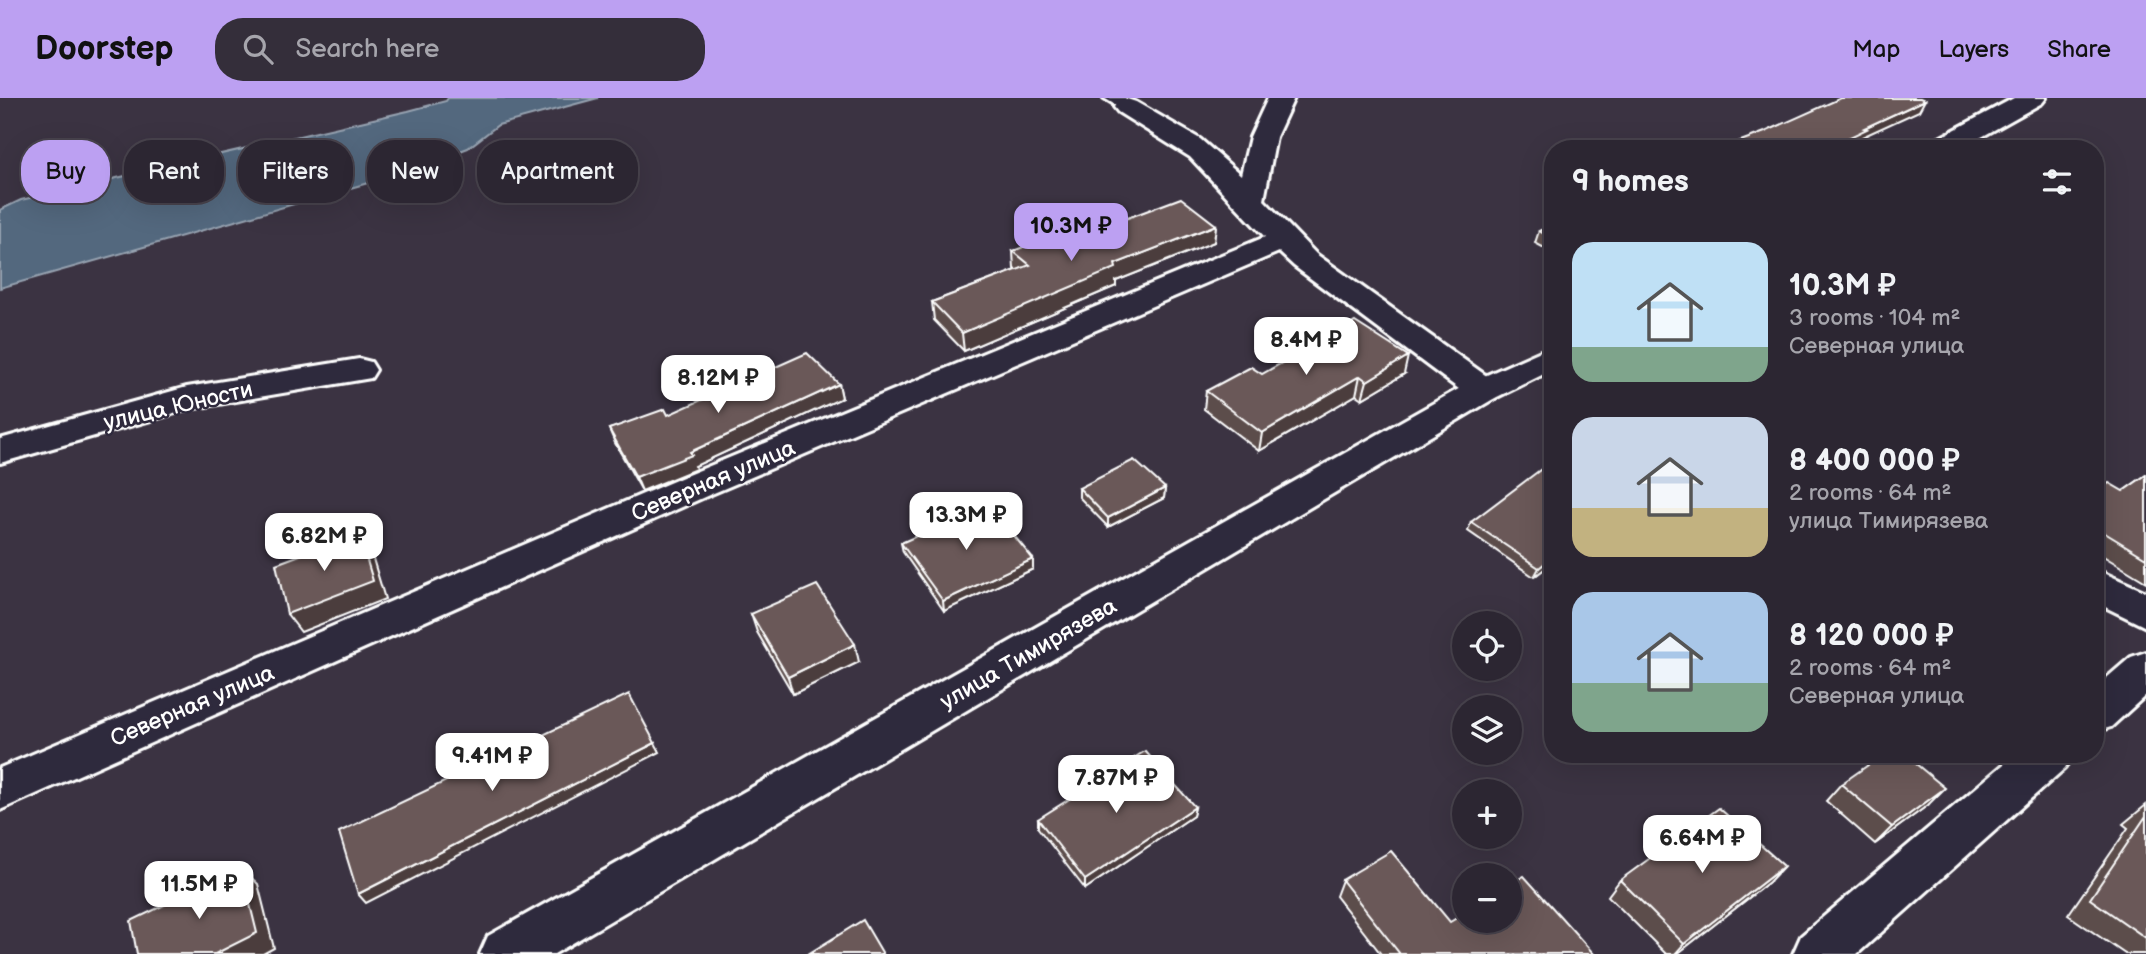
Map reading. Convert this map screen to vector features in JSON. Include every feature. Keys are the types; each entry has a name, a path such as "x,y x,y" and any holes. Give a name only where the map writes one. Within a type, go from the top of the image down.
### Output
{"street":[{"path":"1250,199 1263,137 1282,98"},
{"path":"1956,140 2033,98"},
{"path":"1120,102 1206,156 1250,199 1282,240 1305,260 1483,390"},
{"name":"Северная улица","path":"0,789 684,492 1282,240"},
{"name":"улица Тимирязева","path":"506,954 1483,390 1544,361"},
{"name":"улица Юности","path":"0,451 187,398 359,369"},
{"path":"2104,589 2146,611"},
{"path":"2104,706 2146,669"},
{"path":"1819,954 2039,763"}],"water":[{"path":"448,98 598,98 498,125 463,150 463,140 367,140 367,183 353,187 353,140 282,140 408,111 446,101"},
{"path":"238,150 238,203 298,203 0,288 0,210 21,200 21,203 110,203 110,180 124,176 124,203 224,203 224,153"}],"building":[{"path":"1841,98 1925,100 1844,140 1743,140"},
{"path":"1181,198 1216,225 1115,264 1116,268 962,333 932,302 1030,265 1013,251 1057,234 1066,241"},
{"path":"1355,322 1408,356 1367,381 1360,376 1262,433 1206,391 1251,367 1262,374"},
{"path":"807,353 839,384 690,452 692,455 636,477 609,429 665,409 668,415"},
{"path":"1134,460 1165,488 1108,518 1079,488"},
{"path":"1544,467 1544,564 1539,568 1471,522"},
{"path":"2146,475 2146,558 2104,532 2104,487 2109,483 2123,491"},
{"path":"988,504 1033,559 943,601 901,543"},
{"path":"359,533 373,581 287,614 276,564"},
{"path":"817,585 855,644 788,677 751,614"},
{"path":"629,694 655,743 358,894 339,832"},
{"path":"1145,751 1195,807 1085,880 1038,819"},
{"path":"1871,763 1915,763 1945,788 1892,827 1841,784"},
{"path":"1719,808 1784,866 1684,944 1620,880"},
{"path":"2146,816 2146,938 2090,899"},
{"path":"1391,851 1450,922 1452,921 1452,933 1522,933 1524,876 1594,954 1400,954 1342,880"},
{"path":"241,868 257,933 215,954 137,954 131,921"},
{"path":"863,920 883,954 808,954"}]}
